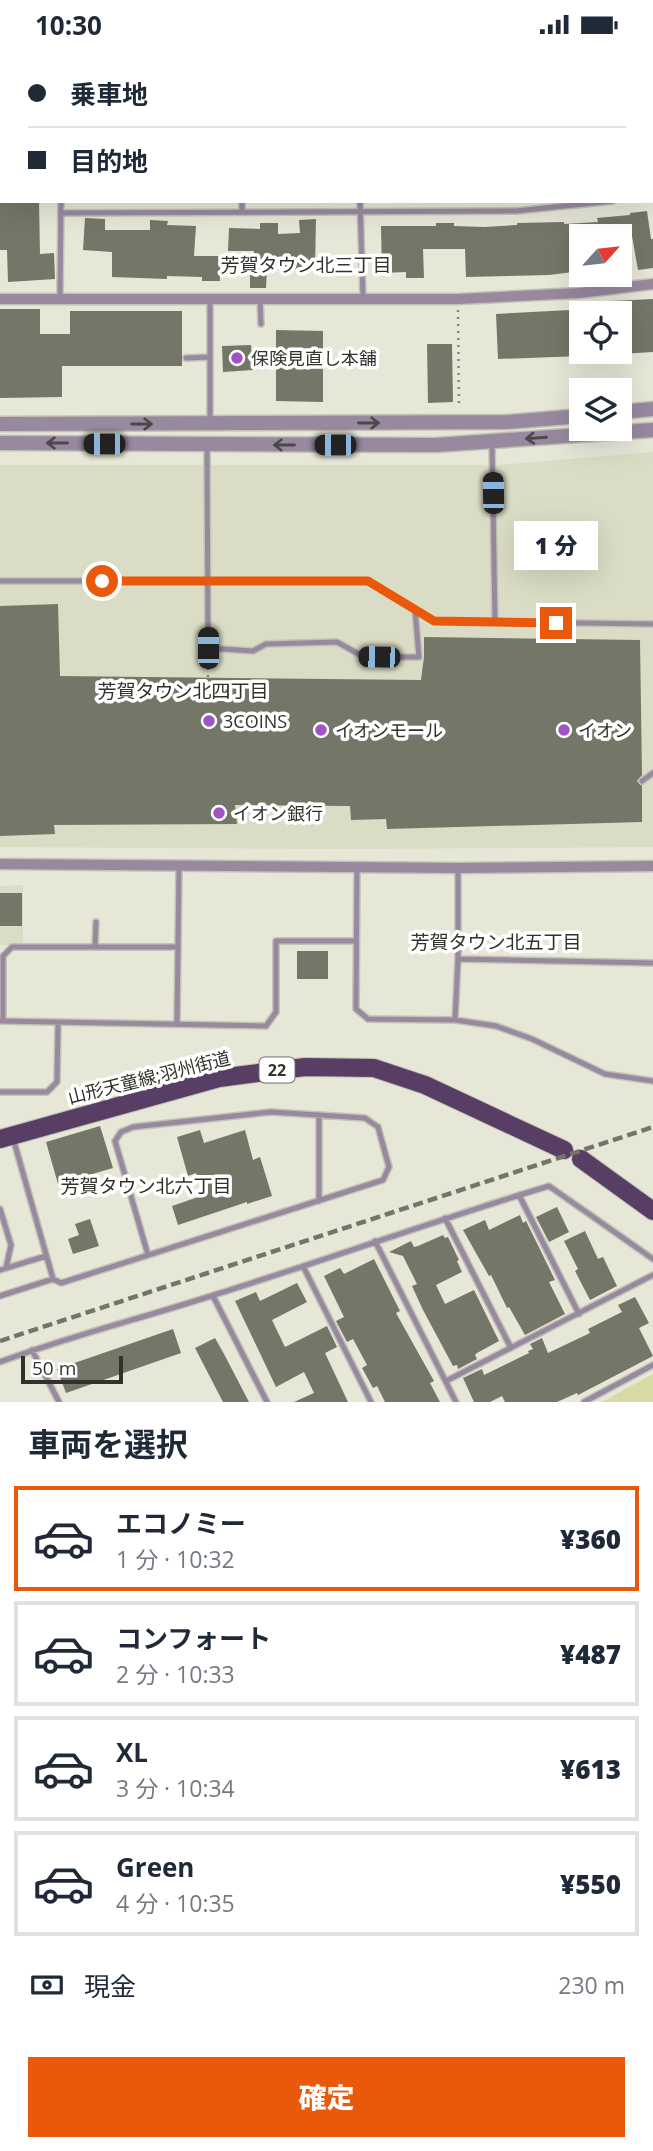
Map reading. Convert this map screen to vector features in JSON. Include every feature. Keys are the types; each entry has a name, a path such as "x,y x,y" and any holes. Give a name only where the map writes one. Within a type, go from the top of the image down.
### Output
{"main road":[{"name":"山形天童線;羽州街道","path":"6,1137 219,1078 305,1067 374,1068 425,1085 564,1150"},
{"path":"581,1159 653,1211"}],"street":[{"path":"0,299 458,299 579,293 653,284"},
{"path":"632,411 653,409"},
{"path":"0,424 459,423 569,417"},
{"path":"0,443 436,445 653,430"},
{"path":"0,864 458,868 653,866"}],"lane":[{"path":"60,299 61,203"},
{"path":"242,203 242,212"},
{"path":"360,203 363,298"},
{"path":"516,203 516,211"},
{"path":"61,213 516,211 594,203"},
{"path":"260,298 261,324"},
{"path":"210,299 210,424"},
{"path":"186,358 210,357"},
{"path":"492,441 495,622"},
{"path":"207,444 208,648 253,651 266,644 337,642 364,657 419,657 415,610"},
{"path":"0,581 368,581 434,621 653,624"},
{"path":"642,781 653,773"},
{"path":"177,1023 179,864"},
{"path":"357,867 356,1009 368,1019 455,1020 496,1027 520,1035 605,1074 653,1081"},
{"path":"455,1020 458,868"},
{"path":"95,947 96,922"},
{"path":"177,947 12,947 3,956 1,1021 266,1026 276,1012 276,940 356,941"},
{"path":"458,959 653,963"},
{"path":"0,1091 47,1092 57,1082 58,1023"},
{"path":"0,1296 53,1279 61,1283 383,1180 389,1167 378,1128 365,1118 271,1112 133,1127 121,1132 115,1141 148,1255"},
{"path":"319,1115 319,1201"},
{"path":"6,1137 53,1279"},
{"path":"0,1362 214,1296 549,1186 653,1259"},
{"path":"519,1195 579,1314"},
{"path":"0,1209 11,1245 3,1269"},
{"path":"445,1218 511,1348"},
{"path":"375,1241 456,1402"},
{"path":"3,1269 46,1256"},
{"path":"303,1266 371,1402"},
{"path":"446,1381 653,1275"},
{"path":"214,1296 267,1402"},
{"path":"32,1350 59,1402"},
{"path":"584,1402 653,1365"}],"path":[{"path":"458,299 459,423"},
{"path":"208,648 208,677"}],"shaded area":[{"path":"653,452 653,847 0,847 0,465 499,465"},
{"path":"23,885 23,946 0,945 0,886"}],"green space":[{"path":"653,1374 653,1402 602,1402"}],"building":[{"path":"0,203 39,203 40,254 54,253 55,279 8,282 7,250 0,250"},
{"path":"647,211 653,239 653,268 638,270 632,224 569,224 569,272 466,277 465,249 423,249 424,278 406,278 406,272 382,273 381,226 436,226 436,223 484,227 517,223 564,224 598,222 597,218"},
{"path":"85,218 105,219 105,230 150,230 150,220 168,221 167,225 196,226 194,256 220,256 220,281 202,281 202,277 112,277 112,252 83,250"},
{"path":"316,219 315,270 267,268 266,288 250,288 250,272 254,272 254,251 228,251 229,228 260,229 260,223 278,223 278,234 300,233 299,220"},
{"path":"653,299 653,352 632,353 632,301 612,301"},
{"path":"0,309 40,309 40,334 70,334 70,311 182,311 182,366 62,366 62,397 0,398"},
{"path":"569,310 569,356 498,359 496,314"},
{"path":"276,330 323,331 323,402 276,401"},
{"path":"427,344 452,344 453,402 428,403"},
{"name":"保険見直し本舗","path":"251,345 253,370 223,372 222,346"},
{"name":"イオンモール","path":"58,604 60,676 421,680 424,637 640,640 642,775 637,781 642,786 642,822 387,829 386,819 351,820 350,806 235,805 237,824 54,825 55,834 0,836 0,606"},
{"path":"0,893 22,893 22,926 0,926"},
{"path":"297,951 328,951 328,979 297,979"},
{"path":"100,1126 113,1168 58,1184 46,1142"},
{"path":"200,1130 204,1143 245,1130 253,1160 260,1157 272,1196 178,1225 172,1206 204,1195 196,1173 188,1176 177,1137"},
{"path":"557,1207 569,1232 549,1242 536,1217"},
{"path":"520,1215 523,1223 526,1221 555,1280 549,1282 565,1314 525,1335 463,1230 485,1220 489,1230"},
{"path":"90,1219 99,1246 73,1254 68,1239 79,1235 75,1224"},
{"path":"585,1231 598,1259 603,1257 617,1286 590,1300 564,1241"},
{"path":"443,1235 448,1237 462,1272 436,1285 445,1304 474,1290 499,1341 477,1353 477,1359 458,1369 457,1365 453,1366 423,1310 412,1286 417,1284 403,1256 389,1252 411,1241 414,1247"},
{"path":"374,1259 400,1311 396,1313 434,1381 430,1383 440,1402 385,1402 377,1386 373,1388 362,1368 367,1365 353,1339 347,1342 336,1321 344,1317 324,1276 340,1268 344,1274"},
{"path":"297,1283 307,1302 272,1320 285,1347 327,1326 337,1347 325,1353 348,1402 294,1402 314,1393 304,1372 276,1387 235,1301 256,1292 260,1301"},
{"path":"635,1297 649,1323 639,1328 653,1356 578,1395 577,1393 557,1402 505,1402 502,1396 490,1402 474,1402 463,1378 482,1369 484,1375 529,1353 528,1351 533,1349 530,1344 542,1338 548,1353 590,1333 588,1329 622,1312 618,1305"},
{"path":"173,1329 181,1353 66,1393 57,1369"},
{"path":"215,1338 249,1402 223,1402 195,1348"}],"railway":[{"path":"0,1341 653,1127"}],"place":[{"name":"保険見直し本舗","path":"237,358"},
{"name":"3COINS","path":"209,721"},
{"name":"イオンモール","path":"321,730"},
{"name":"イオン","path":"564,730"},
{"name":"イオン銀行","path":"219,813"}],"district":[{"name":"芳賀タウン北三丁目","path":"306,265"},
{"name":"芳賀タウン北四丁目","path":"183,691"},
{"name":"芳賀タウン北五丁目","path":"496,942"},
{"name":"芳賀タウン北六丁目","path":"146,1186"}],"route":[{"path":"102,581 368,581 434,621 556,623"}]}
